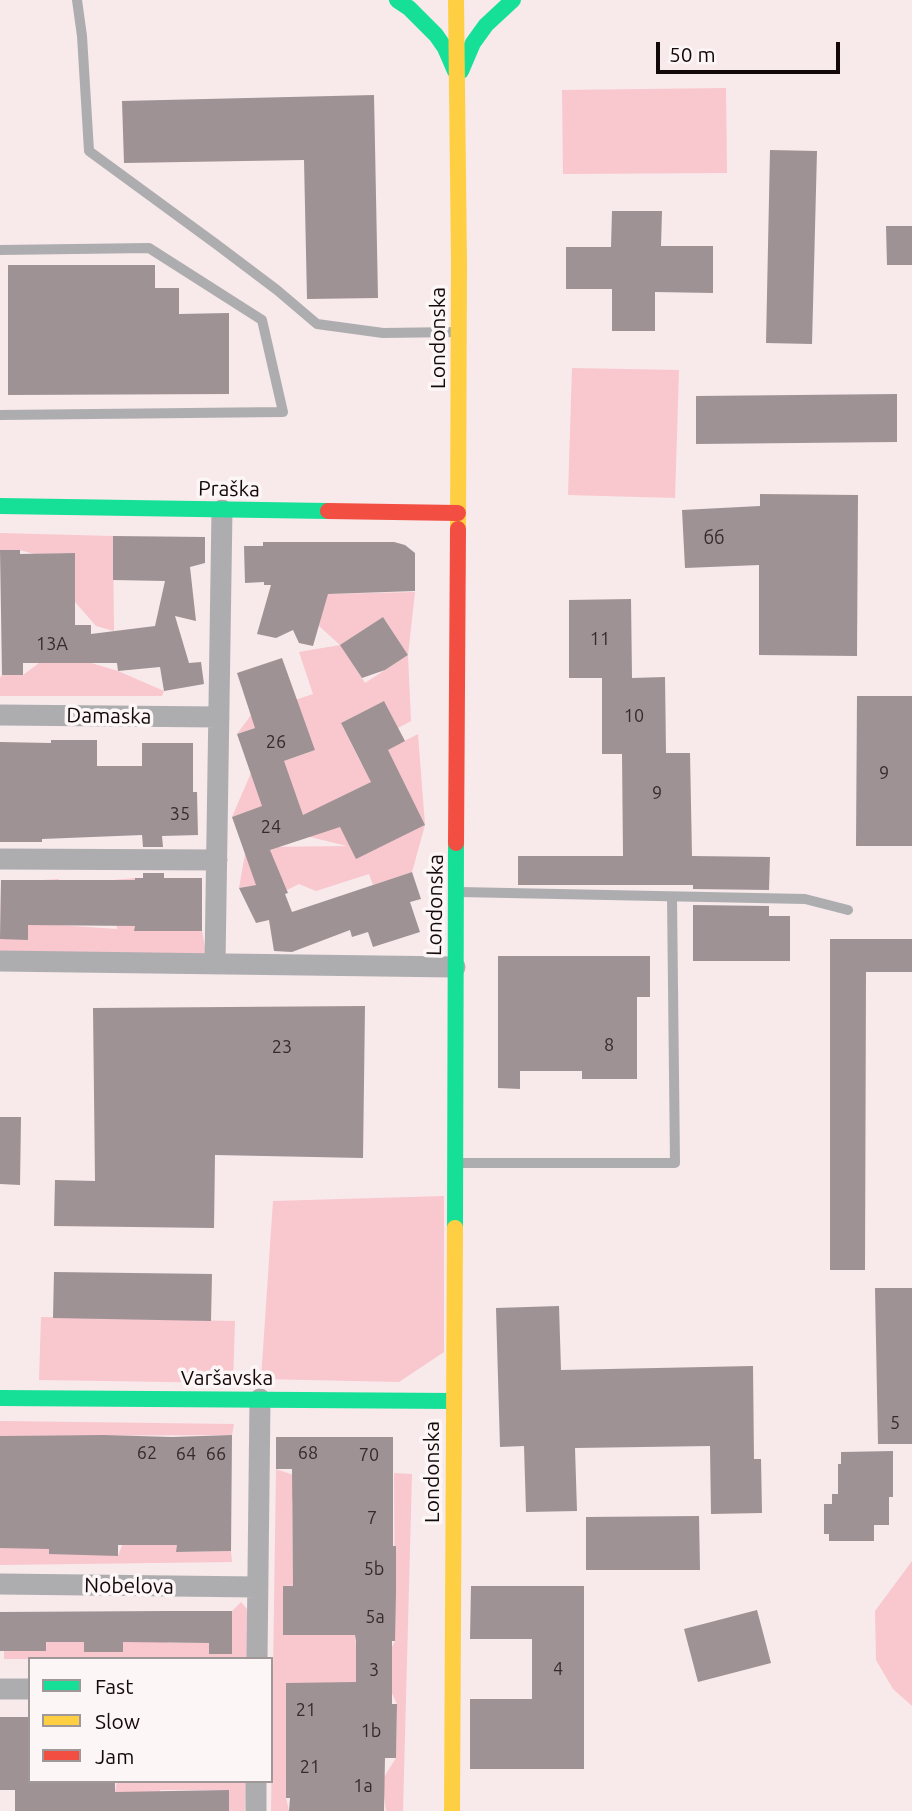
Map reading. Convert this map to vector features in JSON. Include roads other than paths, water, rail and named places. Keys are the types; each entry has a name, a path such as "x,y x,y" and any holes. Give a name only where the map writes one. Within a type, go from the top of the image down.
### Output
{"street":[{"path":"397,0 436,35 445,48 457,82"},
{"name":"Londonska","path":"452,1811 459,332 456,0"},
{"path":"457,82 473,44 499,10 513,0"},
{"name":"Praška","path":"0,506 458,513"},
{"path":"215,963 222,510"},
{"name":"Damaska","path":"0,715 219,717"},
{"path":"0,859 217,860"},
{"path":"0,961 455,967"},
{"name":"Varšavska","path":"0,1398 454,1401"},
{"path":"257,1657 260,1399"},
{"name":"Nobelova","path":"0,1584 258,1587"},
{"path":"0,1689 28,1689"},
{"path":"256,1783 256,1811"}],"lane":[{"path":"77,0 89,151 237,259 317,324 383,333 459,332"},
{"path":"0,250 149,248 262,320 283,412 0,415"},
{"path":"456,892 805,899 848,910"},
{"path":"455,1163 675,1163 672,897"}]}
